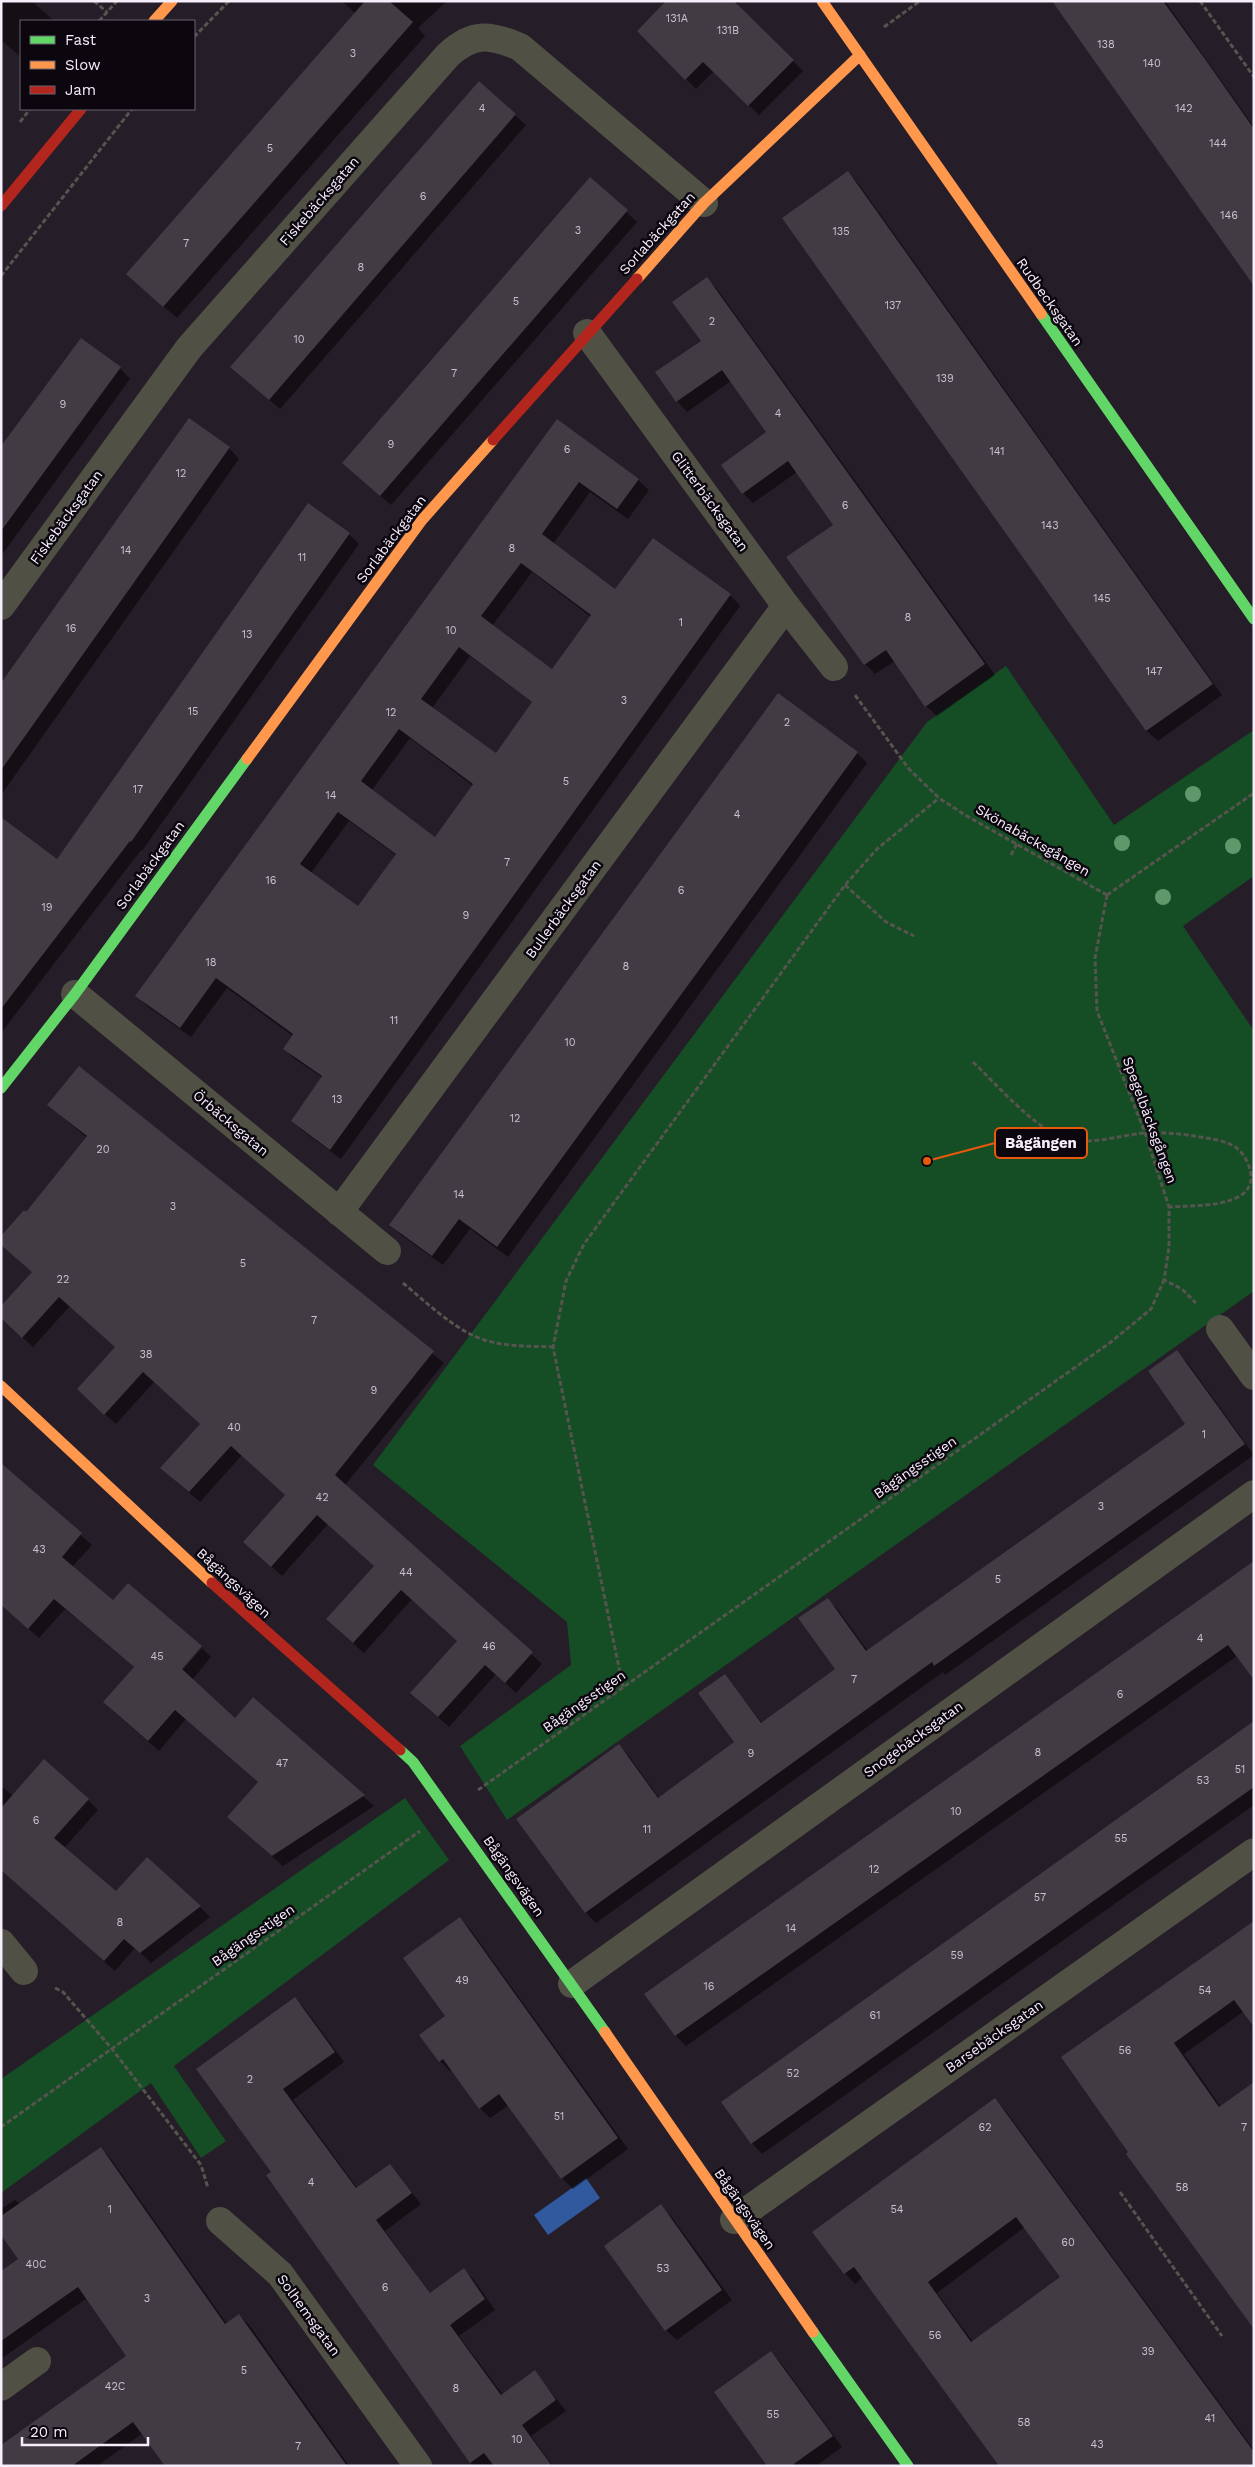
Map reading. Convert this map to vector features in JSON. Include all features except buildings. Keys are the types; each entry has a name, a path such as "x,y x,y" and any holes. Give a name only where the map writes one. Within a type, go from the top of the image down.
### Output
{"street":[{"path":"155,20 172,1"},
{"name":"Rudbecksgatan","path":"822,1 1254,619"},
{"name":"Fiskebäcksgatan","path":"1,606 189,348 448,55 462,42 480,37 498,37 520,46 704,203"},
{"name":"Sorlabäckgatan","path":"1,1088 75,994 422,520 704,203 860,55"},
{"path":"1,206 80,110"},
{"name":"Glitterbäcksgatan","path":"588,333 786,606 834,667"},
{"name":"Bullerbäcksgatan","path":"339,1212 786,606"},
{"name":"Örbäcksgatan","path":"75,994 386,1251"},
{"path":"1220,1329 1254,1376"},
{"name":"Bågängsvägen","path":"1,1386 266,1633 413,1762 572,1984 734,2220 908,2466"},
{"name":"Snogebäcksgatan","path":"572,1984 1254,1494"},
{"name":"Barsebäcksgatan","path":"734,2220 1254,1852"},
{"path":"1,1943 24,1971"},
{"name":"Solhemsgatan","path":"220,2222 280,2274 418,2466"},
{"path":"1,2387 37,2361"}],"path":[{"path":"94,1 107,12"},
{"path":"100,20 117,1"},
{"path":"195,36 229,1"},
{"path":"860,55 886,24 920,1"},
{"path":"1200,1 1254,77"},
{"path":"1,276 131,110"},
{"name":"Skönabäcksgången","path":"834,667 909,769 940,798 1107,895"},
{"path":"1107,895 1254,793"},
{"path":"623,1686 553,1347 566,1281 584,1244 845,885 877,849 940,798"},
{"path":"1011,855 1017,844"},
{"path":"845,885 886,922 914,936"},
{"name":"Spegelbäcksgången","path":"1107,895 1095,958 1097,1010 1145,1133 1169,1208 1169,1247 1164,1280"},
{"path":"973,1062 1031,1117 1060,1137 1089,1141 1145,1133 1179,1133 1235,1146 1245,1156 1250,1169 1251,1179 1247,1191 1238,1199 1169,1208"},
{"path":"386,1251 404,1283 466,1332 487,1341 514,1346 553,1347"},
{"path":"1164,1280 1182,1289 1220,1329"},
{"name":"Bågängsstigen","path":"1,2126 1111,1342 1151,1309 1164,1280"},
{"path":"24,1971 63,1992 112,2049 200,2165 220,2222"},
{"path":"1120,2192 1222,2336"}],"green space":[{"path":"1006,666 1114,825 1254,730 1254,876 1183,926 1254,1031 1254,1291 507,1820 460,1746 571,1665 567,1622 373,1465 927,722"},
{"path":"405,1798 449,1860 174,2066 226,2141 201,2158 151,2083 1,2193 1,2079"}],"water":[{"path":"586,2178 600,2198 548,2235 534,2215"}],"traffic: fast":[{"path":"1041,314 1254,619"},
{"path":"1,1088 75,994 247,759"},
{"path":"400,1750 413,1762 605,2032"},
{"path":"813,2332 908,2466"}],"traffic: slow":[{"path":"155,20 172,1"},
{"path":"822,1 1041,314"},
{"path":"637,279 704,203 860,55"},
{"path":"247,759 422,520 493,440"},
{"path":"1,1386 212,1583"},
{"path":"605,2032 813,2332"}],"traffic: jam":[{"path":"1,206 80,110"},
{"path":"493,440 637,279"},
{"path":"212,1583 400,1750"}],"place":[{"name":"Bågängen","path":"927,1161"}]}
